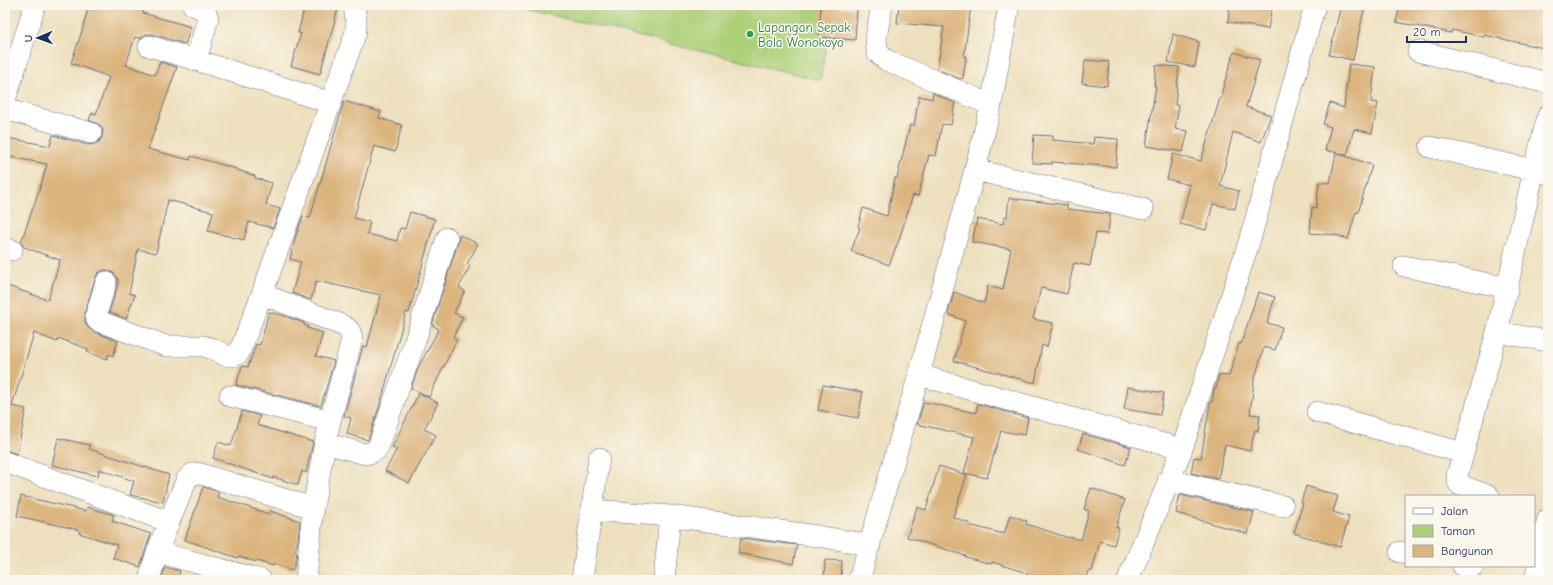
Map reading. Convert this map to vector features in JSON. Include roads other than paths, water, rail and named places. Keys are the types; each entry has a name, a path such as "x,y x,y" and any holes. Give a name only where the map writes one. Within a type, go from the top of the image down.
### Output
{"street":[{"path":"5,100 35,5"},
{"path":"193,5 206,12 208,19 196,60"},
{"path":"106,282 96,315 97,320 166,346 203,346 213,348 227,356 234,356 239,352 356,32 354,5"},
{"path":"882,5 876,38 877,52 886,60 991,105"},
{"path":"859,580 919,375 975,170 991,105 1009,5"},
{"path":"1128,580 1182,449 1251,236 1315,5"},
{"path":"149,46 331,103"},
{"path":"1418,50 1548,83"},
{"path":"5,109 91,133"},
{"path":"1486,495 1460,485 1457,476 1541,171 1548,116"},
{"path":"1430,147 1541,171"},
{"path":"975,170 1143,209"},
{"path":"325,443 365,454 373,452 378,448 416,338 447,238"},
{"path":"1404,266 1508,288"},
{"path":"259,300 337,323 348,328 352,334 352,339 330,421 312,508 306,580"},
{"path":"1497,332 1548,341"},
{"path":"919,375 1182,449"},
{"path":"230,396 330,421"},
{"path":"1317,412 1463,453"},
{"path":"582,580 599,458"},
{"path":"5,462 169,522"},
{"path":"149,580 157,552 169,522 187,479 192,474 198,473 312,508"},
{"path":"1168,480 1283,506"},
{"path":"592,510 670,516 870,545"},
{"path":"664,580 670,516"},
{"path":"1535,580 1548,519"},
{"path":"157,552 261,580"}],"place":[{"name":"Lapangan Sepak Bola Wonokoyo","path":"750,34"}]}
